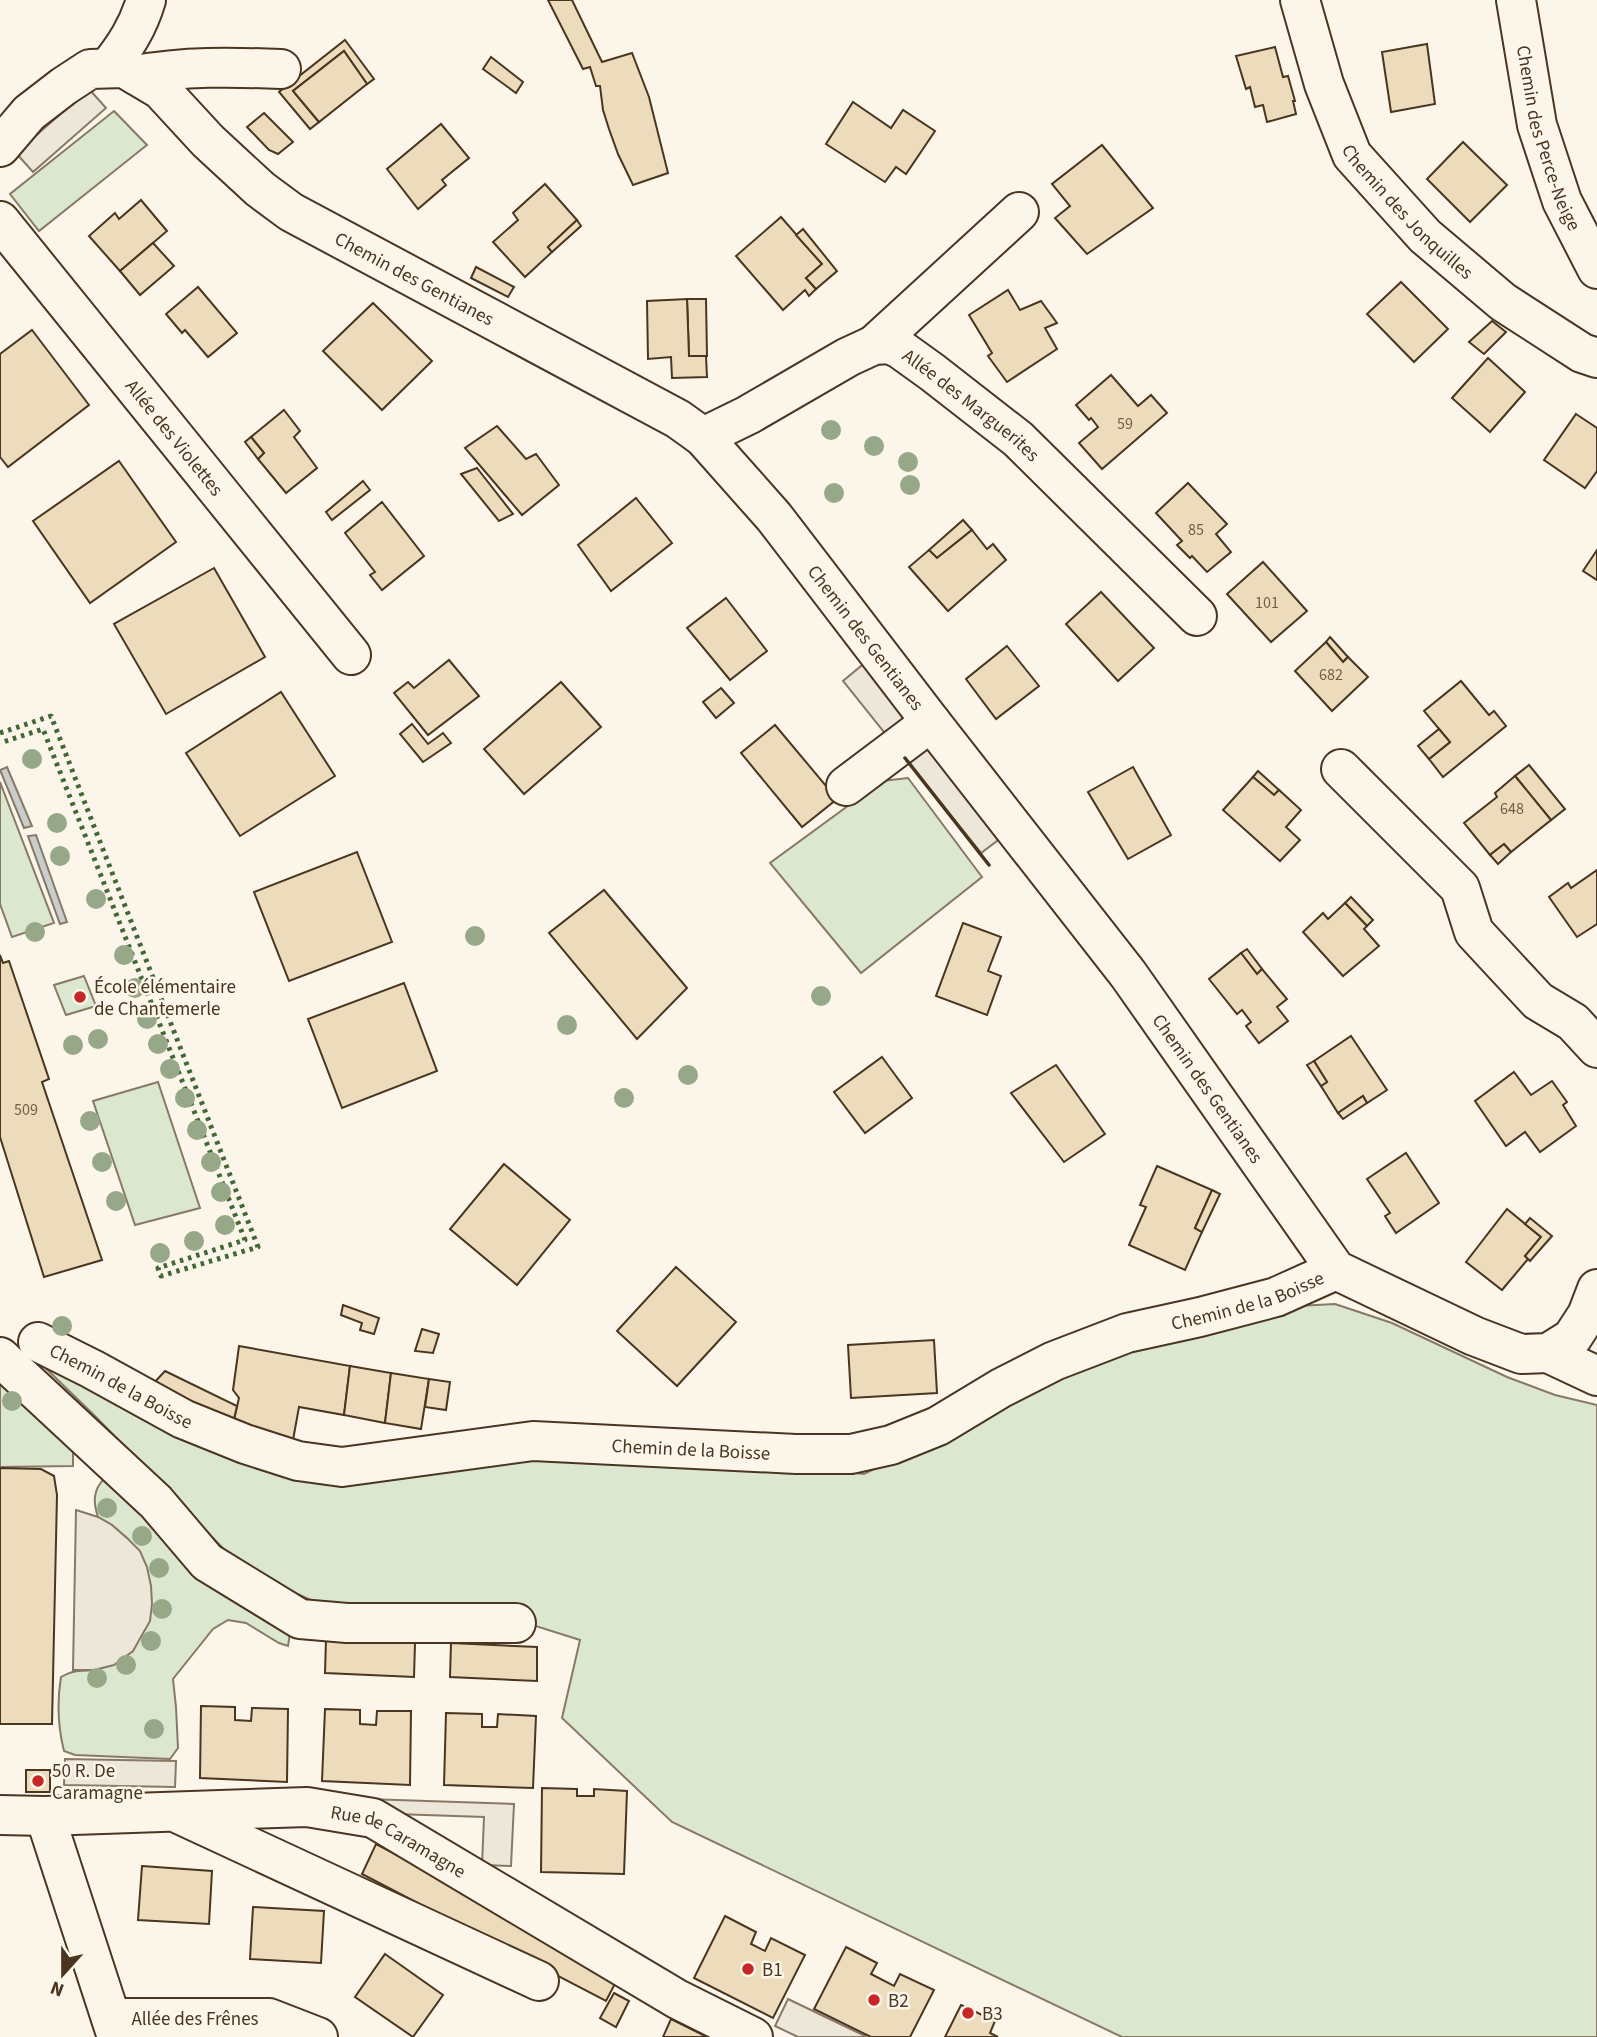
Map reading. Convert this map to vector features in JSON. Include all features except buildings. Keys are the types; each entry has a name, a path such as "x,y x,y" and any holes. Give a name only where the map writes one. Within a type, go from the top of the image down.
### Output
{"street":[{"path":"122,72 124,48 140,19 146,0"},
{"name":"Chemin des Jonquilles","path":"1300,0 1324,84 1352,155 1425,236 1503,302 1582,354 1597,358"},
{"name":"Chemin des Perce-Neige","path":"1516,0 1537,125 1562,201 1597,269"},
{"path":"0,147 29,113 90,69 122,72 193,67 281,69"},
{"name":"Chemin des Gentianes","path":"122,72 161,90 208,141 260,190 291,212 678,419 703,437 774,517 1128,974 1336,1270 1509,1350 1521,1354 1548,1353"},
{"path":"874,345 1019,212"},
{"name":"Allée des Violettes","path":"0,220 351,655"},
{"name":"Allée des Marguerites","path":"703,437 748,415 848,357 874,345 889,344 900,349 1018,439 1197,616"},
{"path":"846,786 931,722"},
{"path":"1341,769 1460,888 1474,932 1538,1001 1573,1022 1597,1048"},
{"name":"Chemin de la Boisse","path":"38,1342 183,1419 245,1444 298,1461 342,1467 533,1441 796,1454 850,1454 891,1445 938,1426 1001,1388 1054,1361 1115,1337 1276,1297 1336,1270"},
{"path":"1548,1353 1572,1338 1587,1315 1597,1289"},
{"path":"1548,1353 1597,1376"},
{"path":"0,1357 156,1502 207,1562 300,1619 347,1623 516,1623"},
{"name":"Rue de Caramagne","path":"0,1815 45,1816 307,1807 373,1818 677,1999 753,2037"},
{"path":"173,1811 539,1981"},
{"path":"45,1816 114,2028"},
{"name":"Allée des Frênes","path":"114,2028 269,2018 318,2037"}],"green space":[{"path":"114,111 147,145 39,231 10,194"},
{"path":"908,778 982,877 861,973 770,863 882,781"},
{"path":"0,782 54,923 12,937 0,904"},
{"path":"84,976 96,1006 66,1015 54,985"},
{"path":"158,1082 200,1208 135,1225 93,1101"},
{"path":"1335,1304 1392,1323 1507,1377 1555,1395 1597,1405 1597,2037 1122,2037 672,1822 562,1718 580,1640 466,1604 329,1608 245,1571 31,1354 315,1478 514,1450 723,1458 864,1474 1111,1353 1297,1306"},
{"path":"0,1380 73,1445 73,1466 0,1467"},
{"path":"104,1479 290,1633 288,1646 246,1623 228,1620 213,1629 173,1679 178,1748 170,1759 75,1755 64,1751 59,1714 61,1677 73,1672 104,1667 133,1651 128,1539 98,1517 95,1496"}],"shaded area":[{"path":"89,89 106,108 33,172 16,153"},
{"path":"878,652 1014,828 981,853 843,681"},
{"path":"7,767 32,826 24,828 0,770"},
{"path":"36,835 67,922 60,924 28,836"},
{"path":"76,1510 112,1525 140,1551 151,1586 150,1621 133,1651 114,1665 94,1670 73,1670"},
{"path":"65,1759 176,1761 175,1787 64,1785"},
{"path":"184,1793 514,1804 511,1866 482,1865 484,1817 184,1807"},
{"path":"788,1999 867,2037 798,2037 775,2026"}],"hedge":[{"path":"0,733 51,716 258,1247 161,1276 158,1268 245,1240 43,729 0,743"}],"wall":[{"path":"905,758 989,865"}],"place":[{"name":"École élémentaire de Chantemerle","path":"80,997"},
{"name":"50 R. De Caramagne","path":"38,1781"},
{"name":"B1","path":"748,1969"},
{"name":"B2","path":"874,2000"},
{"name":"B3","path":"968,2013"}]}
